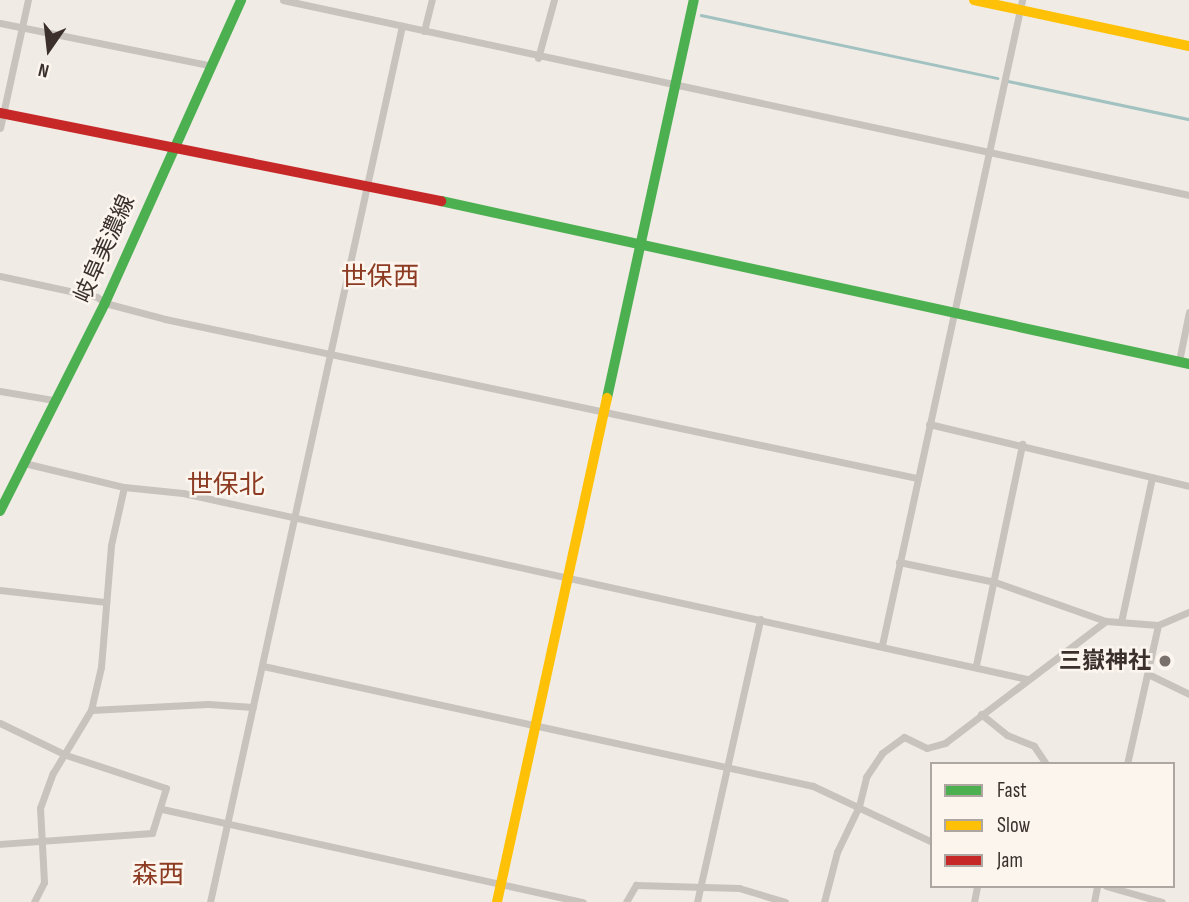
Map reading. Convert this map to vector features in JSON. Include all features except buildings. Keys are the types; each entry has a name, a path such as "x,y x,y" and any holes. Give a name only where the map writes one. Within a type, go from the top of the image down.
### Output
{"street":[{"path":"0,128 28,0"},
{"name":"岐阜美濃線","path":"0,511 105,303 209,65 241,0"},
{"path":"283,0 538,58 1189,195"},
{"path":"424,31 432,0"},
{"path":"538,58 554,0"},
{"path":"497,902 694,0"},
{"path":"974,0 1020,5 1189,46"},
{"path":"882,645 1020,5"},
{"path":"0,23 209,65"},
{"path":"210,902 402,26"},
{"path":"2,113 366,185 1184,363 1189,312"},
{"path":"0,276 97,297 105,303 917,478"},
{"path":"0,391 54,400"},
{"path":"929,424 1022,444 1189,486"},
{"path":"976,665 1022,444"},
{"path":"24,463 124,487 183,493 976,665 1027,679"},
{"path":"1121,622 1152,477"},
{"path":"34,902 44,881 40,808 53,773 92,710 111,545 124,487"},
{"path":"899,562 995,582 1105,621 1158,625 1189,612"},
{"path":"0,590 106,603"},
{"path":"697,902 760,619"},
{"path":"824,902 837,852 859,806 866,777 882,753 904,737 927,748 945,743 1105,621"},
{"path":"1127,762 1158,625"},
{"path":"263,666 813,786 930,841"},
{"path":"1148,674 1189,694"},
{"path":"92,710 208,704 253,707"},
{"path":"981,714 1007,735 1034,746 1042,762"},
{"path":"0,723 66,755 166,788 162,809 152,833 0,844"},
{"path":"162,809 583,902"},
{"path":"626,902 636,885 752,892 785,902"},
{"path":"1113,888 1162,902"},
{"path":"749,902 752,892"}],"waterway":[{"path":"701,15 997,78"},
{"path":"1008,81 1189,119"}],"traffic: fast":[{"path":"0,511 105,303 241,0"},
{"path":"607,398 694,0"},
{"path":"441,201 1189,364"}],"traffic: slow":[{"path":"974,0 1189,46"},
{"path":"497,902 607,398"}],"traffic: jam":[{"path":"0,113 441,201"}],"place":[{"name":"三嶽神社","path":"1165,661"}],"district":[{"name":"世保西","path":"380,278"},
{"name":"世保北","path":"226,486"},
{"name":"森西","path":"158,876"}]}
